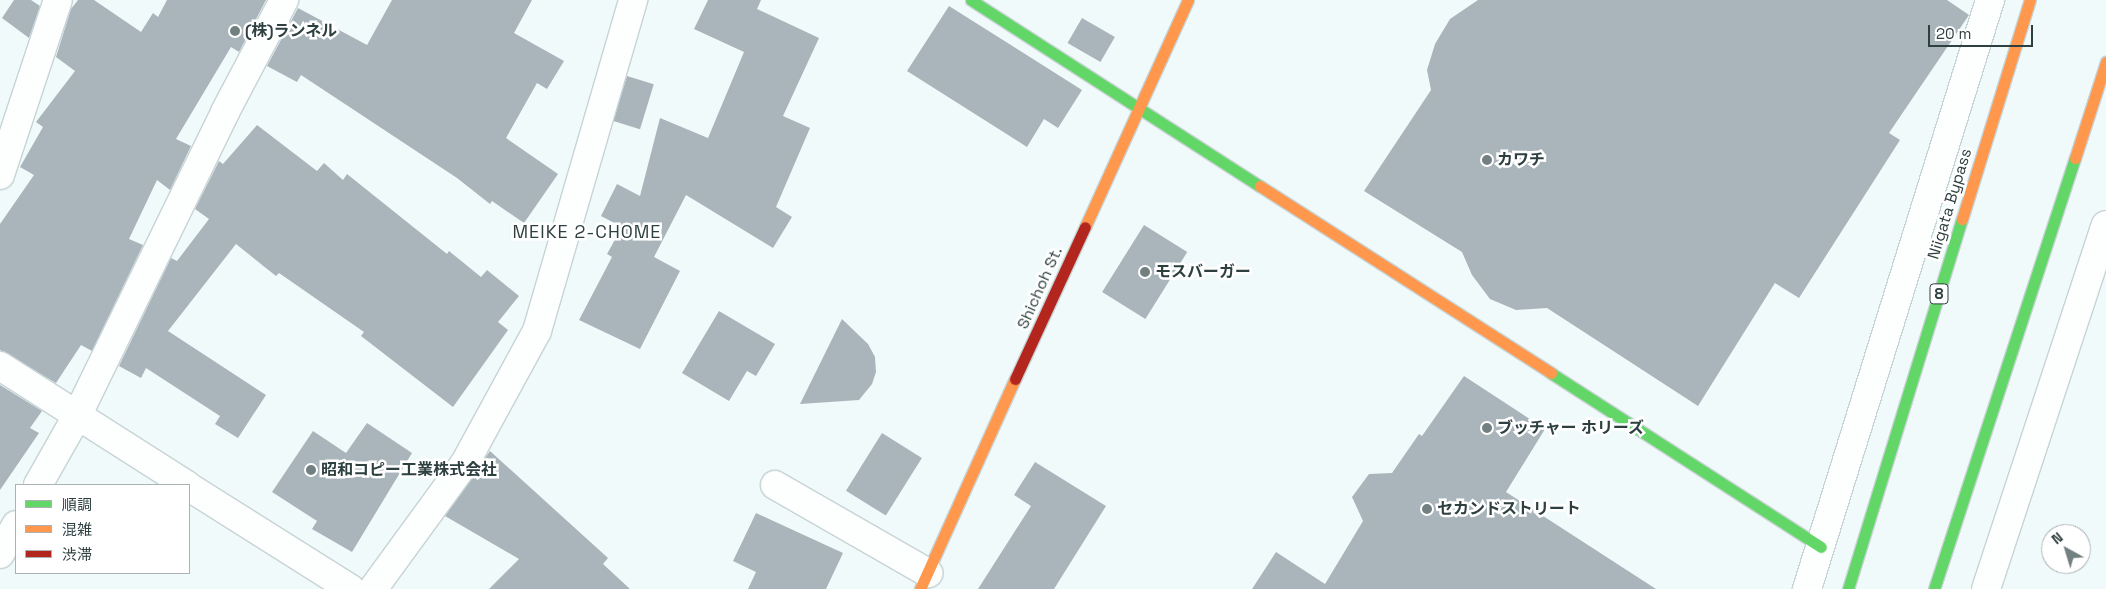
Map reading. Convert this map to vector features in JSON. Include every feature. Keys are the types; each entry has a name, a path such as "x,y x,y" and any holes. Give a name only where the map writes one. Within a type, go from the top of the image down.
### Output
{"main road":[{"path":"971,0 1821,547"},
{"name":"Shichoh St.","path":"924,581 1188,0"},
{"name":"Niigata Bypass","path":"1848,589 2030,0"},
{"path":"1934,589 2106,62"}],"street":[{"path":"0,175 58,0"},
{"path":"39,484 77,416 225,112 284,0"},
{"path":"373,589 465,463 537,331 633,0"},
{"path":"1807,589 1990,0"},
{"path":"1986,589 2106,225"},
{"path":"0,366 185,484"},
{"path":"775,485 924,581"},
{"path":"190,487 351,589"},
{"path":"0,554 15,527"}],"building":[{"path":"14,0 31,0 40,6 29,38 2,18"},
{"path":"78,0 94,0 141,32 153,13 158,17 167,0 266,0 239,52 231,47 176,139 191,146 170,190 157,180 129,239 143,245 92,351 81,345 56,383 0,350 0,224 34,175 20,167 43,127 36,122 75,71 56,57 71,9"},
{"path":"392,0 532,0 514,33 564,61 547,89 537,83 506,138 558,174 524,223 492,201 490,204 457,178 301,75 297,82 267,66 298,8 367,45"},
{"path":"708,0 761,0 757,9 819,38 783,116 810,128 776,207 792,217 773,248 686,195 654,257 680,271 640,349 579,320 612,257 607,254 622,227 601,216 617,184 640,196 660,118 708,138 744,52 694,29"},
{"path":"1478,0 1947,0 1969,15 1889,133 1900,140 1799,298 1775,283 1698,406 1547,308 1516,310 1490,299 1472,275 1462,252 1364,191 1431,90 1427,70 1435,44 1450,19"},
{"path":"949,6 1082,90 1058,128 1044,119 1027,147 907,71"},
{"path":"1082,18 1115,37 1100,62 1068,43"},
{"path":"627,76 654,84 640,129 613,121"},
{"path":"257,125 317,171 324,163 343,180 347,174 447,254 449,251 481,277 487,270 519,296 498,322 508,330 453,407 361,336 364,332 279,273 276,276 236,244 168,331 266,395 238,438 215,424 220,416 146,368 141,378 119,366 171,258 177,261 209,219 195,209 219,161 223,164"},
{"name":"モスバーガー","path":"1144,225 1187,252 1145,319 1102,292"},
{"path":"719,311 775,344 756,376 747,371 729,401 682,373"},
{"path":"842,319 868,344 875,357 876,372 872,384 859,400 800,404"},
{"path":"1464,376 1545,429 1506,492 1656,589 1252,589 1276,552 1325,584 1363,521 1352,497 1369,474 1392,473 1419,434 1422,436"},
{"path":"0,385 42,411 30,428 39,433 0,490"},
{"path":"367,423 412,453 352,552 312,529 317,521 272,492 313,431 346,453"},
{"path":"882,433 922,458 886,516 846,491"},
{"path":"490,451 608,558 603,564 630,589 489,589 519,559 445,516"},
{"path":"1035,462 1106,506 1054,589 978,589 1031,506 1014,495"},
{"path":"756,513 843,553 826,589 748,589 756,572 733,561"}],"traffic: fast":[{"path":"971,0 1260,186"},
{"path":"1934,589 2075,158"},
{"path":"1848,589 1962,219"},
{"path":"1551,373 1821,547"}],"traffic: slow":[{"path":"1085,227 1188,0"},
{"path":"1962,219 2030,0"},
{"path":"2075,158 2106,62"},
{"path":"1260,186 1551,373"},
{"path":"920,589 1015,379"}],"traffic: jam":[{"path":"1015,379 1085,227"}],"place":[{"name":"(株)ランネル","path":"235,31"},
{"name":"カワチ","path":"1487,160"},
{"name":"モスバーガー","path":"1145,272"},
{"name":"ブッチャー ホリーズ","path":"1487,428"},
{"name":"昭和コピー工業株式会社","path":"311,470"},
{"name":"セカンドストリート","path":"1427,509"}],"district":[{"name":"MEIKE 2-CHOME","path":"587,232"}]}
